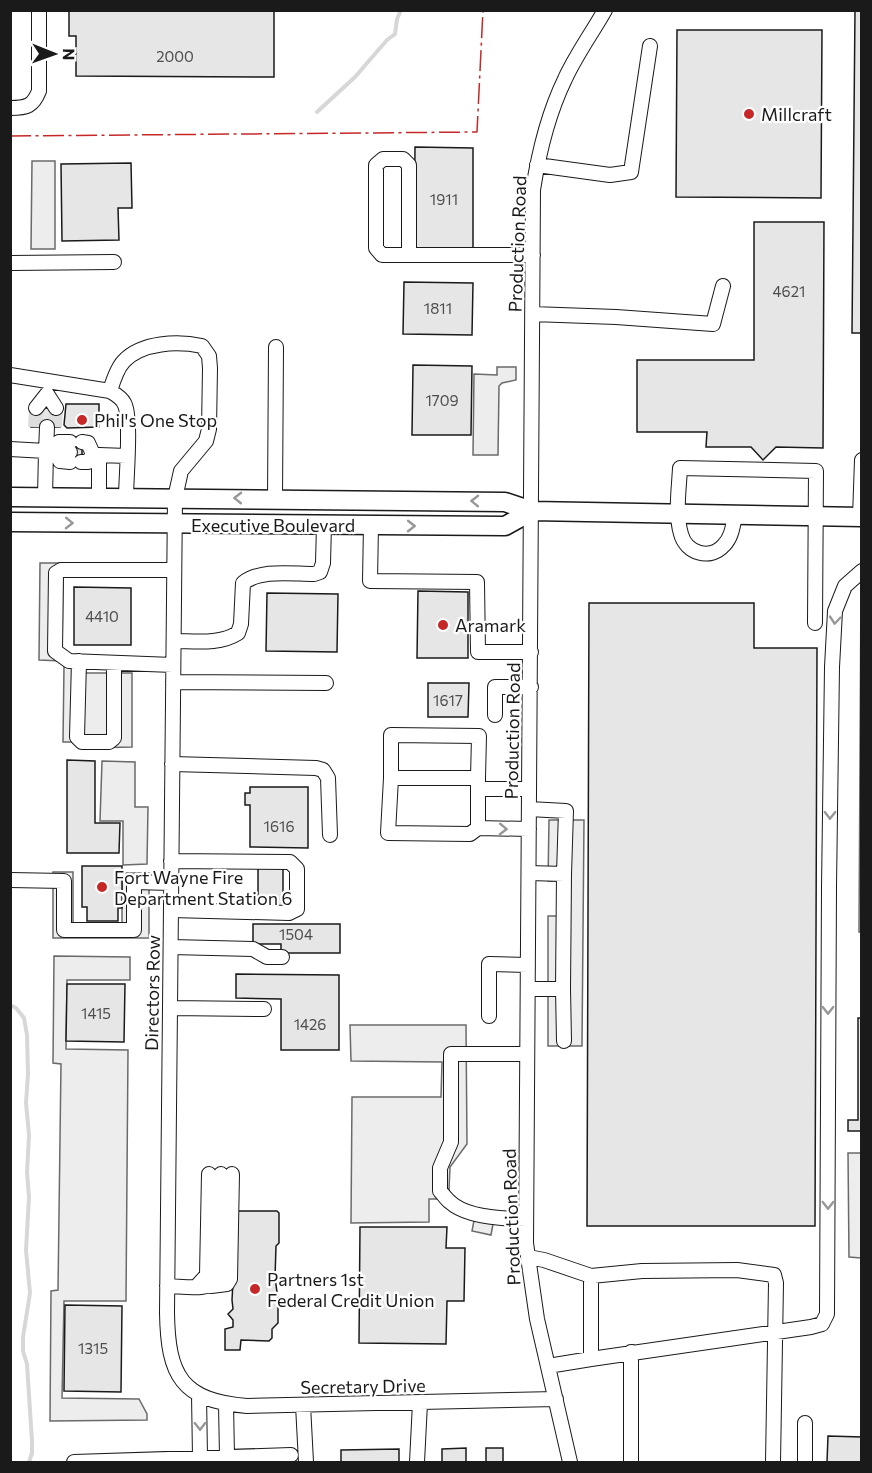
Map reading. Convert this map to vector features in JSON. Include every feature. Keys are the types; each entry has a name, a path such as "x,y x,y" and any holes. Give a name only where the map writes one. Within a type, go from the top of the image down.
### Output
{"main road":[{"name":"Executive Boulevard","path":"10,497 505,502 532,511 861,517"},
{"name":"Executive Boulevard","path":"10,522 505,526 532,511"}],"street":[{"path":"10,108 27,106 35,101 39,91 39,10"},
{"name":"Production Road","path":"570,1462 532,1293 526,1219 533,190 545,131 565,77 605,10"},
{"path":"537,165 610,175 631,172 650,46"},
{"path":"409,255 409,165 403,159 383,159 376,165 376,248 382,255 409,255 533,255"},
{"path":"10,263 114,262"},
{"path":"532,314 713,324 723,286"},
{"name":"Directors Row","path":"110,391 124,361 142,350 162,345 189,343 202,346 209,356 209,429 206,441 182,471 175,498 167,1340 170,1359 180,1378"},
{"path":"275,499 276,347"},
{"path":"10,375 47,400 110,391 120,397 126,405 126,497"},
{"path":"10,449 47,437 81,453 127,456"},
{"path":"45,497 47,437"},
{"path":"81,453 99,497"},
{"path":"861,460 861,517"},
{"path":"735,515 732,533 726,544 717,552 706,554 694,552 687,547 681,534 679,514 680,468 816,471 815,623"},
{"path":"174,641 219,641 238,633 241,624 243,584 250,577 320,572 323,563 324,525"},
{"path":"371,525 370,581 477,582 478,652 531,652"},
{"path":"173,665 69,661 56,651 56,573 61,570 174,570"},
{"path":"548,1366 631,1352 776,1333 822,1324 827,1314 828,911 832,667 835,611 845,586 861,571"},
{"path":"79,662 77,737 82,742 109,742 114,738 114,663"},
{"path":"173,682 326,683"},
{"path":"495,715 495,687 531,687"},
{"path":"478,828 479,736 391,735 388,833 470,834 478,828 529,829"},
{"path":"172,764 323,770 328,778 330,835"},
{"path":"391,778 478,783 530,789"},
{"path":"529,809 566,811 564,1041"},
{"path":"171,861 290,862 297,869 297,909 289,913 171,910"},
{"path":"529,873 564,874"},
{"path":"10,880 64,881 64,930 134,930 134,882 171,883"},
{"path":"171,947 252,950 267,957 282,957"},
{"path":"489,1016 489,964 528,964"},
{"path":"528,989 563,989"},
{"path":"170,1008 264,1009"},
{"path":"526,1219 498,1218 465,1211 450,1203 440,1191 440,1168 451,1142 451,1054 527,1054"},
{"path":"167,1286 207,1286 217,1282 221,1174"},
{"path":"528,1257 591,1276 642,1271 737,1270 774,1275 776,1333 773,1462"},
{"path":"591,1276 591,1359"},
{"path":"631,1352 631,1462"},
{"name":"Secretary Drive","path":"180,1378 209,1401 226,1404 303,1405 556,1399"},
{"path":"199,1395 200,1457"},
{"path":"417,1462 420,1403"},
{"path":"226,1404 227,1456"},
{"path":"303,1405 306,1462"},
{"path":"805,1423 805,1462"},
{"path":"74,1462 291,1455"}],"shaded area":[{"path":"32,161 55,161 55,249 31,249"},
{"path":"497,367 516,367 516,380 502,383 499,386 498,455 473,455 474,374 497,375"},
{"path":"40,563 63,563 62,661 39,660"},
{"path":"861,582 862,932 859,932"},
{"path":"64,666 75,667 87,673 132,673 132,747 88,748 78,742 63,742"},
{"path":"102,761 135,762 135,807 148,807 147,864 123,865 123,821 100,821"},
{"path":"549,820 584,820 582,1046 548,1046 548,916 561,916 561,881 548,881"},
{"path":"53,872 73,872 73,924 122,923 122,873 149,873 149,938 53,938"},
{"path":"54,956 130,957 130,980 67,980 66,1049 128,1050 126,1301 64,1301 62,1398 139,1399 147,1414 147,1420 50,1421 51,1291 58,1290 61,1064 53,1063"},
{"path":"350,1025 466,1025 467,1144 450,1167 449,1190 438,1199 429,1199 429,1222 351,1223 352,1097 441,1097 442,1062 351,1061"},
{"path":"848,1153 861,1153 861,1258 849,1257"},
{"path":"476,1210 495,1213 491,1235 472,1231"}],"building":[{"path":"69,10 274,10 274,77 76,76 76,36 69,36"},
{"path":"855,10 862,10 862,333 852,333"},
{"name":"Millcraft","path":"677,30 822,30 821,198 676,197"},
{"path":"415,147 473,148 473,251 414,251"},
{"path":"131,163 132,208 118,208 119,240 62,241 61,164"},
{"path":"754,222 824,222 823,448 776,447 763,460 751,447 706,447 707,432 637,432 637,360 754,360"},
{"path":"404,282 473,283 472,335 403,334"},
{"path":"413,365 472,366 471,435 412,435"},
{"name":"Phil's One Stop","path":"66,404 99,404 99,427 67,428 64,425"},
{"path":"31,408 60,408 60,427 31,427"},
{"path":"70,437 82,437 82,466 70,466"},
{"path":"74,587 131,588 131,645 74,645"},
{"name":"Aramark","path":"418,591 468,592 468,658 417,658"},
{"path":"267,593 338,594 337,652 266,651"},
{"path":"589,603 754,603 754,648 817,648 815,1226 587,1226"},
{"path":"428,683 469,683 468,717 428,717"},
{"path":"67,760 95,761 95,823 120,823 119,853 67,853"},
{"path":"250,787 308,787 308,848 250,847 250,805 245,805 245,793 250,793"},
{"path":"258,865 283,866 283,909 258,909"},
{"name":"Fort Wayne Fire Department Station 6","path":"82,866 122,866 122,908 118,908 118,921 87,921 87,907 82,907"},
{"path":"253,924 340,924 340,953 281,953 281,944 253,944"},
{"path":"236,974 339,975 339,1050 281,1050 281,999 236,998"},
{"path":"67,984 125,984 124,1042 66,1041"},
{"path":"858,1018 862,1018 862,1131 848,1131 848,1120 858,1120"},
{"name":"Partners 1st Federal Credit Union","path":"237,1211 277,1211 279,1213 279,1243 276,1246 275,1278 278,1323 272,1329 272,1338 269,1341 241,1340 240,1350 225,1350 225,1329 233,1327 233,1320 228,1314 233,1309"},
{"path":"360,1227 447,1227 446,1248 465,1248 464,1301 447,1301 446,1344 359,1343"},
{"path":"65,1305 122,1306 121,1392 64,1391"},
{"path":"828,1436 862,1437 862,1462 827,1462"},
{"path":"466,1448 466,1462 442,1462 442,1449"},
{"path":"486,1448 503,1448 503,1462 486,1462"},
{"path":"399,1449 399,1462 341,1462 341,1450"}],"waterway":[{"path":"317,112 355,77 395,34 401,10"},
{"path":"10,1005 16,1008 24,1018 27,1035 26,1103 29,1135 27,1173 29,1197 26,1250 30,1293 23,1351 27,1364 32,1441 29,1462"}],"tunnel":[{"path":"35,427 36,408"},
{"path":"55,427 56,408"}],"power":[{"path":"10,136 477,132 483,10"}],"place":[{"name":"Millcraft","path":"749,114"},
{"name":"Phil's One Stop","path":"82,420"},
{"name":"Aramark","path":"443,625"},
{"name":"Fort Wayne Fire Department Station 6","path":"102,887"},
{"name":"Partners 1st Federal Credit Union","path":"255,1289"}]}
